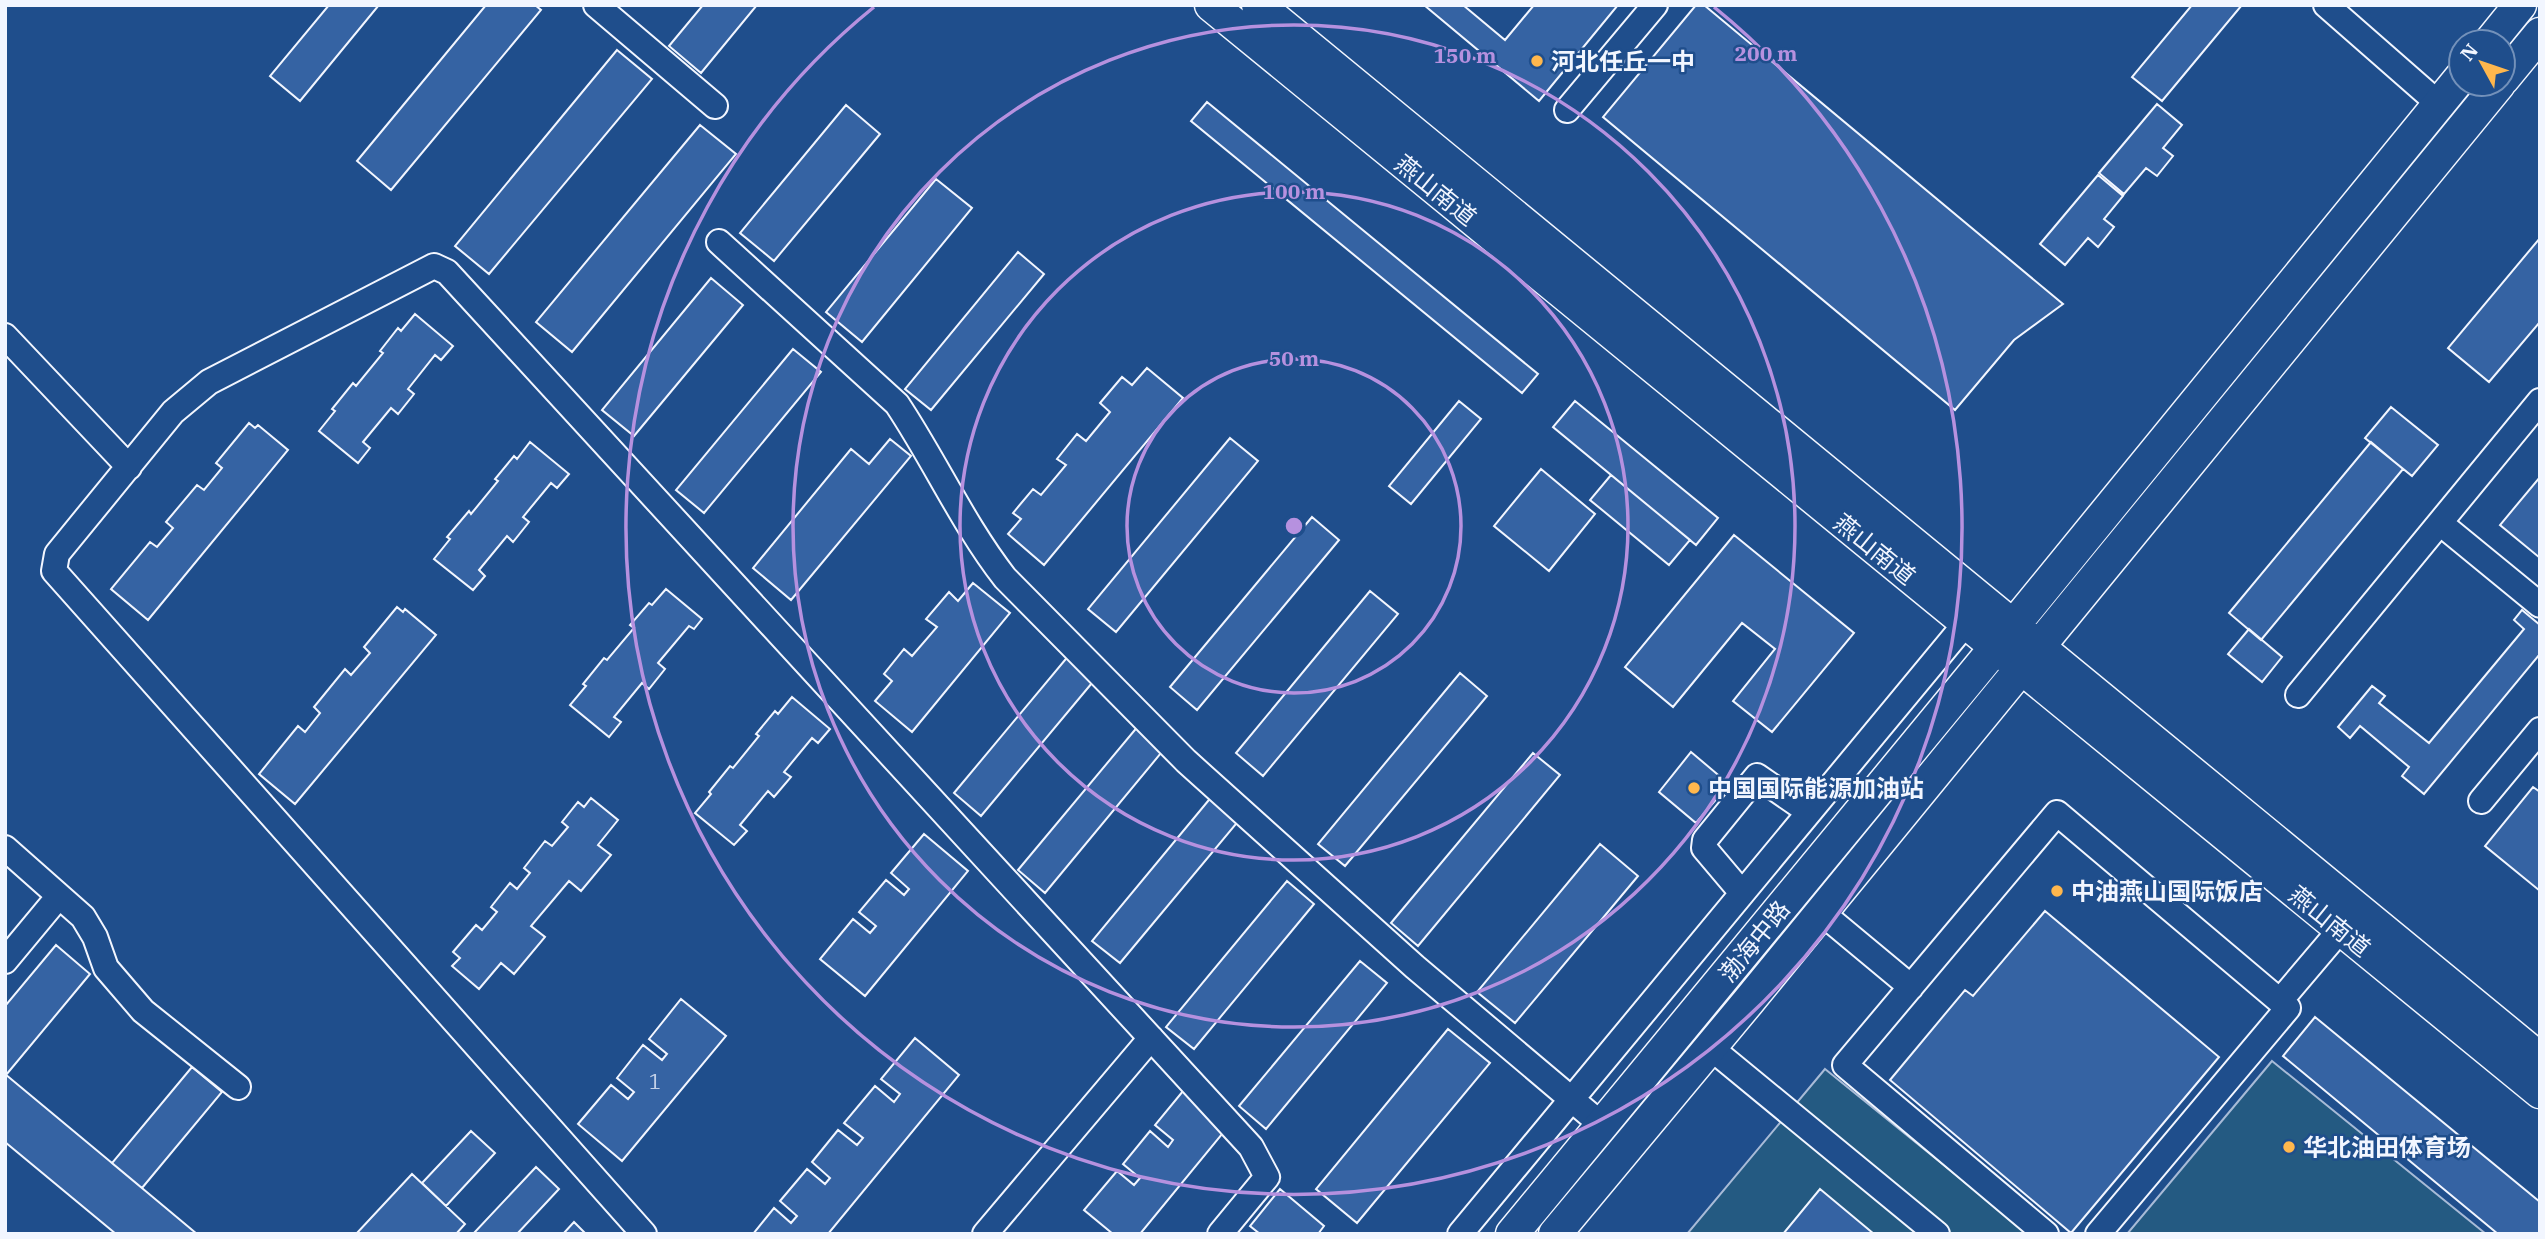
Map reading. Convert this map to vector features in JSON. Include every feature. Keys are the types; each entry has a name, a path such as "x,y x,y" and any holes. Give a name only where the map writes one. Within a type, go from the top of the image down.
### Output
{"main road":[{"name":"燕山南道","path":"1211,5 1966,623 2004,636"},
{"name":"燕山南道","path":"1258,5 2030,658 2340,929 2540,1092"},
{"path":"2501,28 2520,5"},
{"path":"2517,62 2540,34"},
{"name":"渤海中路","path":"1512,1234 2447,95"},
{"name":"渤海中路","path":"1555,1234 1822,913 2488,98"},
{"name":"燕山南道","path":"2030,658 2540,1059"}],"street":[{"path":"596,5 715,106"},
{"path":"1567,110 1655,5"},
{"path":"2326,5 2439,104"},
{"path":"719,242 897,404 980,547 1005,578 1186,761 1415,967 1602,1125"},
{"path":"644,1234 54,571 57,554 173,412 209,382 435,266 447,272 1251,1147 1267,1177 1220,1234"},
{"path":"5,336 129,467"},
{"path":"2298,695 2540,401"},
{"path":"2440,523 2540,605"},
{"path":"1460,1234 1966,623"},
{"path":"2482,801 2540,730"},
{"path":"1742,893 1704,848 1705,840 1757,776 1809,812"},
{"path":"2046,1234 1846,1065 2057,813 2288,1008 2098,1234"},
{"path":"5,848 83,917 106,968 143,1011 238,1087"},
{"path":"5,961 59,896"},
{"path":"1822,913 1911,987"},
{"path":"2280,1001 2340,929"},
{"path":"985,1234 1151,1038"},
{"path":"1711,1048 1937,1234"}],"shaded area":[{"name":"华北油田体育场","path":"2272,1061 2486,1234 2127,1234"},
{"path":"1825,1069 2029,1234 1687,1234"}],"building":[{"path":"329,5 379,5 300,101 270,76"},
{"path":"486,5 535,5 541,10 391,190 357,161"},
{"path":"703,5 757,5 701,73 669,46"},
{"name":"河北任丘一中","path":"1424,5 1463,5 1505,40 1534,5 1618,5 1539,101"},
{"path":"1696,5 1704,5 2063,304 2014,340 1955,410 1603,117"},
{"path":"2192,5 2242,5 2162,101 2132,77"},
{"path":"617,50 652,79 489,274 455,246"},
{"path":"1207,102 1538,374 1522,393 1191,121"},
{"path":"2157,104 2182,125 2163,148 2173,156 2157,176 2146,168 2124,194 2099,173"},
{"path":"846,105 880,134 774,261 740,233"},
{"path":"700,125 736,154 572,352 536,322"},
{"path":"2098,175 2123,196 2104,219 2114,227 2098,247 2088,238 2065,265 2040,244"},
{"path":"936,179 972,208 862,342 826,312"},
{"path":"2540,238 2540,322 2489,382 2448,348"},
{"path":"1018,252 1044,274 931,410 905,389"},
{"path":"711,278 743,305 634,436 602,410"},
{"path":"415,314 453,346 441,360 435,355 408,389 414,394 398,414 391,408 363,442 370,448 358,463 319,431 335,411 332,409 353,383 356,386 383,353 380,351 398,328 401,331"},
{"path":"793,349 821,372 704,513 676,490"},
{"path":"1147,368 1183,398 1044,565 1008,534 1021,519 1013,513 1033,489 1041,495 1066,465 1057,459 1077,434 1086,441 1110,412 1100,403 1122,377 1132,385"},
{"path":"1459,401 1481,419 1411,504 1389,486"},
{"path":"1575,401 1718,518 1696,545 1553,427"},
{"path":"2391,407 2438,445 2412,476 2365,438"},
{"path":"249,423 255,428 258,425 288,450 148,620 111,589 150,542 157,547 173,528 166,522 197,485 204,490 222,468 216,463"},
{"path":"1230,438 1258,461 1116,632 1088,609"},
{"path":"890,439 911,456 791,600 753,568 851,449 869,464"},
{"path":"530,442 569,474 557,488 551,483 523,517 529,522 513,542 507,536 479,570 485,576 473,590 434,559 450,539 447,537 469,511 471,514 498,481 495,479 514,456 517,459"},
{"path":"2371,442 2403,469 2261,640 2229,613"},
{"path":"1541,469 1595,514 1549,571 1494,526"},
{"path":"1611,475 1690,540 1669,565 1590,500"},
{"path":"2540,477 2540,558 2500,525"},
{"path":"1312,517 1339,540 1197,710 1170,687"},
{"path":"1734,535 1854,633 1772,732 1733,701 1775,649 1742,623 1673,707 1625,667"},
{"path":"973,583 1010,613 912,732 875,701 892,681 884,674 904,649 912,656 937,627 926,619 949,592 958,601"},
{"path":"666,589 702,619 694,629 689,626 658,663 665,669 649,689 642,683 614,717 621,722 609,737 570,705 604,658 607,660 634,628 630,625 649,603 652,605"},
{"path":"1370,591 1398,614 1263,776 1236,753"},
{"path":"397,607 403,612 405,609 436,635 295,804 259,774 298,726 305,732 320,713 314,707 345,669 351,675 370,653 364,647"},
{"path":"2522,610 2540,625 2540,654 2424,794 2402,776 2409,767 2360,726 2350,738 2338,727 2372,686 2385,696 2379,703 2429,743 2524,629 2514,620"},
{"path":"2249,629 2282,657 2262,682 2228,654"},
{"path":"1075,648 1102,671 981,816 954,793"},
{"path":"1460,673 1487,696 1345,866 1318,844"},
{"path":"792,697 830,729 818,743 812,738 784,772 791,777 774,797 768,791 740,825 747,831 734,845 695,813 730,766 733,768 759,736 756,734 775,711 778,714"},
{"path":"1139,725 1166,747 1045,893 1018,870"},
{"name":"中国国际能源加油站","path":"1691,752 1729,784 1696,823 1659,792"},
{"path":"1533,753 1560,775 1418,946 1391,923"},
{"path":"2533,787 2540,792 2540,891 2485,846"},
{"path":"1213,795 1241,818 1120,963 1092,941"},
{"path":"591,798 618,820 598,845 611,855 581,891 569,881 531,926 545,937 514,974 501,963 479,989 452,966 460,958 453,952 476,925 482,930 497,912 491,907 510,883 517,889 530,873 524,868 545,841 552,846 568,827 562,822 578,802 584,807"},
{"path":"924,834 968,871 865,996 820,959 853,919 870,933 876,926 859,912 886,880 904,895 909,889 891,873"},
{"path":"1600,844 1638,876 1515,1023 1477,992"},
{"path":"1287,881 1314,904 1194,1049 1166,1027"},
{"path":"2045,911 2219,1057 2071,1233 1890,1080 1965,990 1973,996"},
{"path":"56,945 90,974 6,1075 5,1006"},
{"path":"1360,961 1387,983 1266,1129 1239,1106"},
{"path":"681,999 726,1036 622,1161 578,1124 611,1085 628,1099 634,1092 617,1078 643,1045 662,1060 667,1054 649,1039"},
{"path":"2315,1017 2540,1202 2540,1234 2498,1234 2283,1056"},
{"path":"1448,1029 1490,1063 1357,1223 1316,1189"},
{"path":"915,1038 959,1075 828,1234 753,1234 774,1208 791,1223 797,1216 780,1201 807,1169 825,1184 830,1178 812,1162 838,1130 857,1145 863,1138 844,1123 875,1086 894,1102 900,1094 881,1079"},
{"path":"192,1067 222,1092 142,1188 112,1163"},
{"path":"5,1074 197,1234 116,1234 5,1142"},
{"path":"1188,1085 1232,1122 1140,1234 1113,1234 1084,1210 1117,1171 1134,1185 1140,1178 1123,1164 1150,1131 1168,1147 1173,1140 1155,1125"},
{"path":"471,1131 495,1153 446,1206 422,1183"},
{"path":"536,1167 559,1189 517,1234 473,1234"},
{"path":"412,1174 465,1224 456,1234 356,1234"},
{"path":"1280,1189 1324,1226 1318,1234 1260,1234 1250,1226"},
{"path":"1820,1189 1874,1234 1783,1234"},
{"path":"574,1222 586,1234 563,1234"}],"place":[{"name":"河北任丘一中","path":"1537,61"},
{"name":"中国国际能源加油站","path":"1694,788"},
{"name":"中油燕山国际饭店","path":"2057,891"},
{"name":"华北油田体育场","path":"2289,1147"}]}
